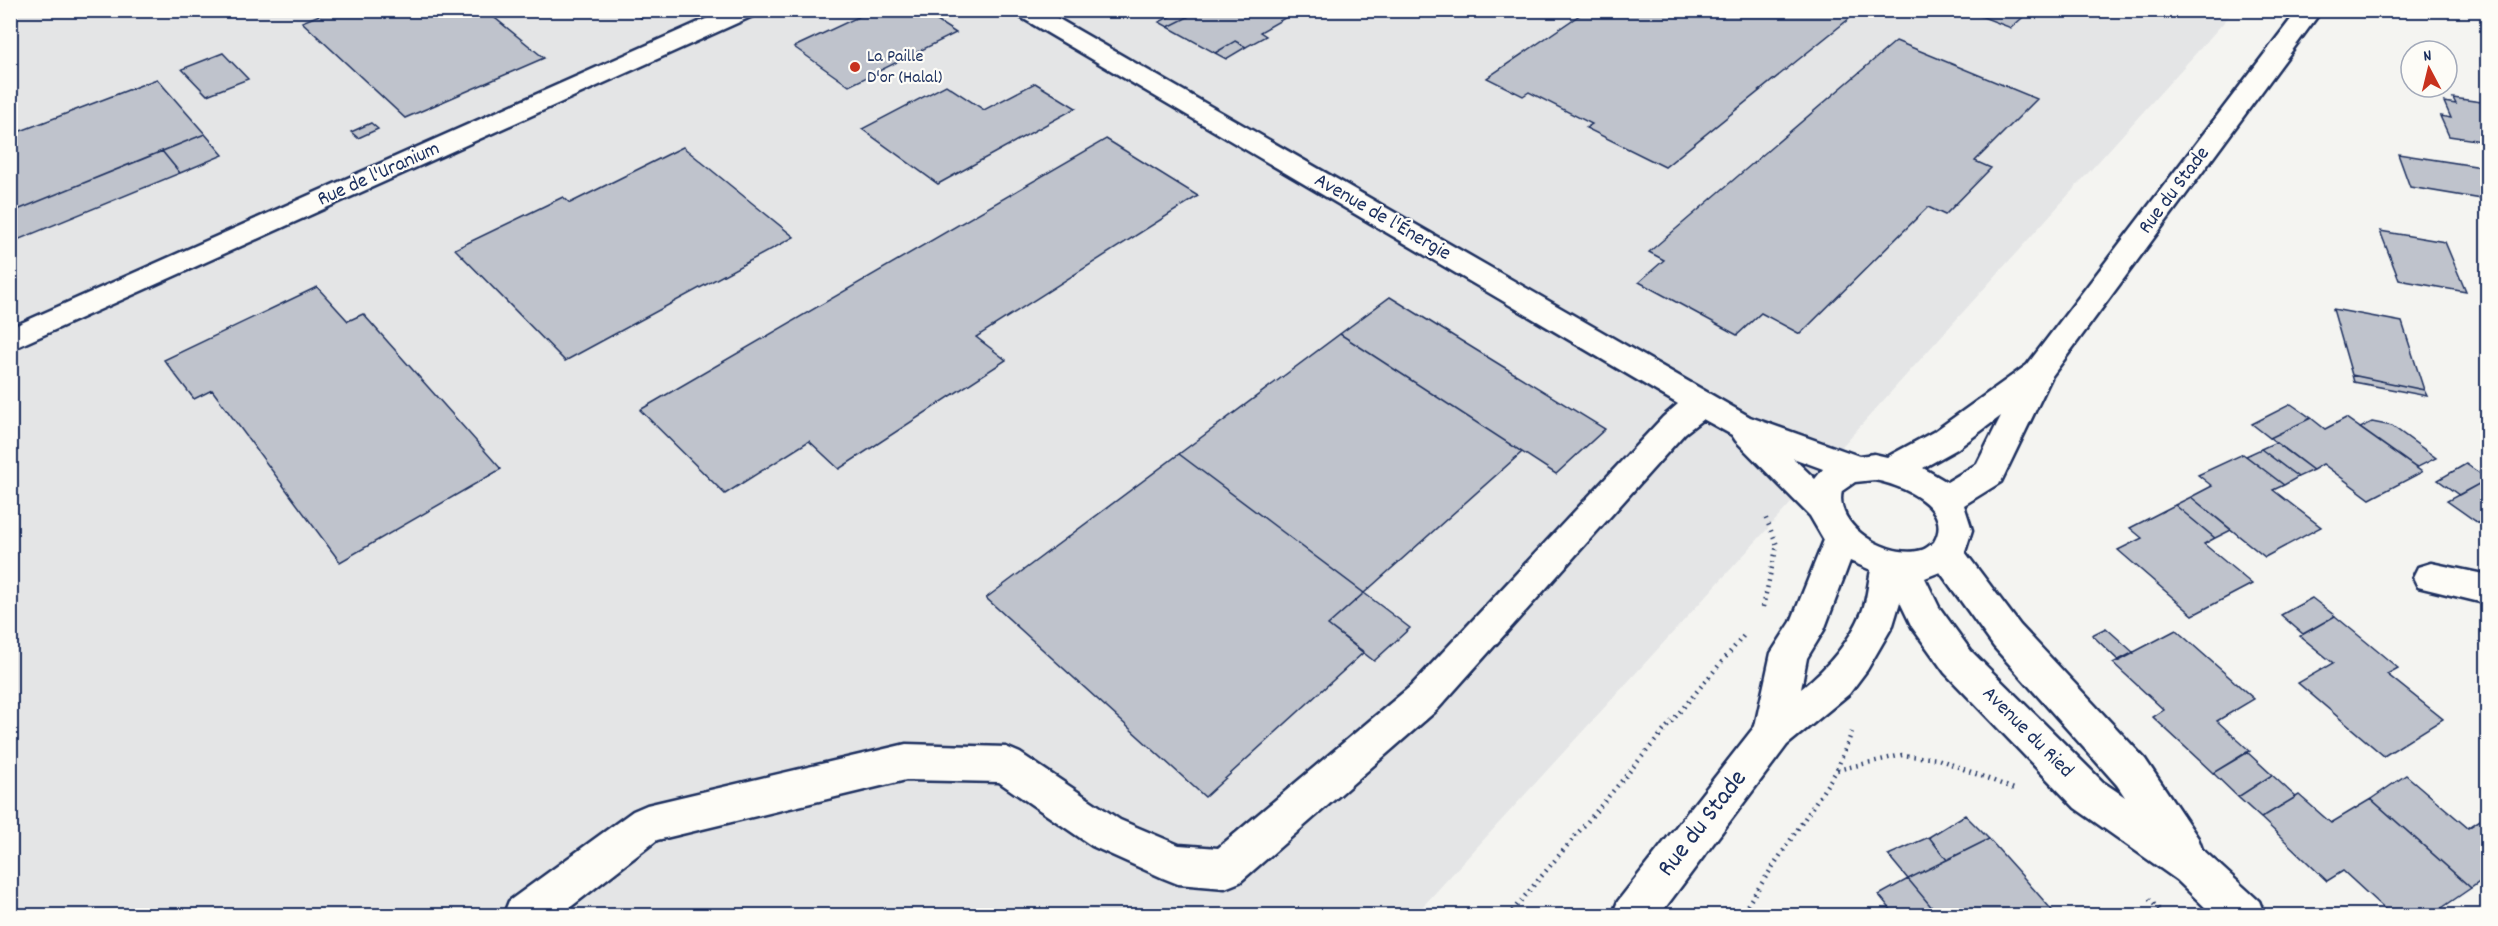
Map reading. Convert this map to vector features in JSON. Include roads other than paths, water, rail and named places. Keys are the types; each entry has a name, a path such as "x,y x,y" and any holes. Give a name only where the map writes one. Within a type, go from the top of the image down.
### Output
{"street":[{"name":"Rue de l'Uranium","path":"10,340 747,10"},
{"name":"Avenue de l'Énergie","path":"1025,10 1739,425 1856,468"},
{"name":"Rue du Stade","path":"1944,501 1989,473 2039,371 2312,10"},
{"name":"Rue du Stade","path":"1892,469 1946,440 2039,371"},
{"path":"524,915 647,824 906,762 1006,765 1106,833 1178,864 1225,868 1424,698 1674,425 1700,403"},
{"name":"Avenue de l'Énergie","path":"1739,425 1833,523"},
{"path":"1856,468 1892,469 1912,476 1930,487 1944,501 1952,515 1955,528 1953,542 1946,553 1919,564 1895,564 1860,551 1833,523 1824,495 1830,482 1842,473 1856,468"},
{"name":"Rue du Stade","path":"1773,733 1789,653 1806,630 1833,523"},
{"name":"Avenue du Ried","path":"1946,553 2007,636 2131,772 2192,866"},
{"name":"Rue du Stade","path":"1633,915 1773,733 1836,683 1854,659 1880,614 1895,564"},
{"name":"Avenue du Ried","path":"1895,564 1925,616 1958,662 2089,795 2192,866 2244,915"},
{"path":"2431,577 2487,591"}],"place":[{"name":"La Paille D'or (Halal)","path":"855,67"}]}
